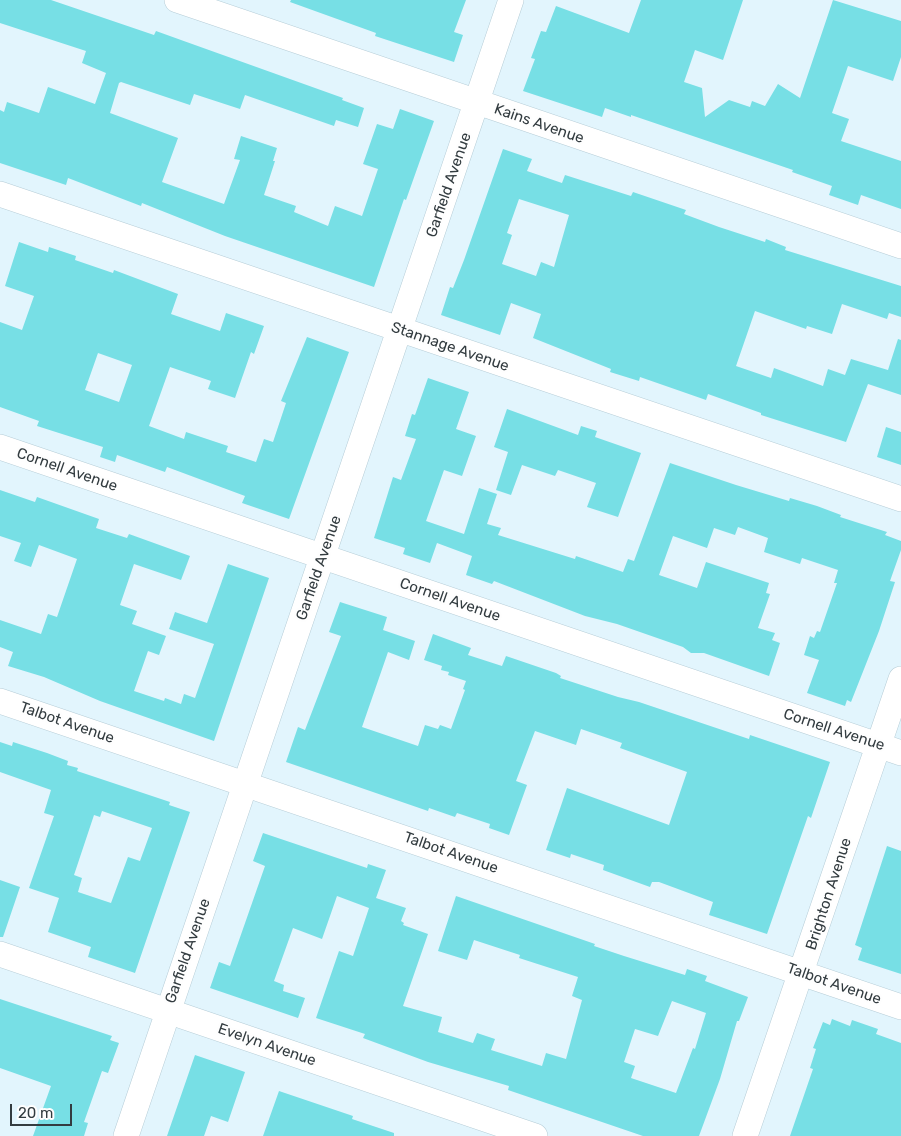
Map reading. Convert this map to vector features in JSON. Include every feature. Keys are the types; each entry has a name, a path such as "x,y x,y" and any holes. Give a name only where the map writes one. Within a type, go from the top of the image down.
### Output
{"street":[{"name":"Kains Avenue","path":"177,0 901,246"},
{"name":"Garfield Avenue","path":"126,1136 511,0"},
{"name":"Stannage Avenue","path":"0,194 901,499"},
{"name":"Cornell Avenue","path":"0,448 890,749"},
{"name":"Brighton Avenue","path":"745,1136 802,973 890,749 901,679"},
{"name":"Talbot Avenue","path":"0,701 901,1007"},
{"name":"Evelyn Avenue","path":"0,954 535,1136"}],"building":[{"path":"0,0 51,0 154,35 156,31 343,98 342,100 364,108 358,127 336,120 334,126 245,95 240,109 194,94 190,105 121,82 119,83 110,113 178,138 162,182 224,204 240,160 234,159 241,136 277,148 273,161 275,161 264,195 296,206 294,212 328,226 335,206 362,216 378,169 363,164 377,124 393,129 400,109 434,121 406,200 404,199 374,287 225,236 142,203 141,206 68,178 66,185 0,163 0,110 4,112 7,102 39,113 48,87 95,104 106,73 82,63 86,51 0,23"},
{"path":"291,0 466,0 454,32 463,35 454,62 375,36 376,33 290,2"},
{"path":"641,0 743,0 723,60 695,50 684,82 702,88 705,117 729,100 750,107 752,101 765,106 778,84 800,98 833,0 901,21 901,57 893,81 848,66 832,113 849,119 841,141 901,161 901,209 861,195 858,205 829,195 832,186 792,172 793,170 631,115 631,117 605,108 602,117 523,91 535,59 531,58 541,31 546,32 556,6 629,33"},
{"path":"503,149 532,159 527,171 562,183 565,175 631,196 633,192 686,210 684,214 719,227 765,242 766,239 786,247 785,250 901,286 901,317 889,313 887,319 842,304 832,334 807,326 806,329 755,311 736,366 771,378 774,368 823,386 828,369 845,375 851,359 888,370 898,339 901,340 901,395 868,384 846,442 761,415 761,413 708,394 706,400 640,377 639,381 610,372 611,369 533,338 541,314 511,303 500,335 441,315 450,287 453,288","holes":["519,199 569,215 554,267 541,262 536,276 502,264 512,235 507,233"]},
{"path":"19,242 48,252 49,247 76,256 75,260 113,273 114,270 178,294 171,314 220,331 226,313 264,326 254,354 251,352 235,398 208,389 211,381 170,367 149,426 184,439 186,432 228,446 226,452 256,462 264,439 273,442 286,403 281,401 307,337 349,352 289,519 242,503 245,496 167,467 165,472 117,455 115,462 100,457 103,447 37,426 39,421 0,407 0,322 22,330 34,296 5,286","holes":["98,353 132,365 119,402 85,390"]},
{"path":"428,378 469,392 456,429 476,436 462,476 444,470 426,521 464,534 479,488 497,494 487,524 501,528 498,535 575,559 576,556 623,572 628,559 634,561 670,463 789,501 790,498 817,506 841,515 840,517 887,532 885,535 901,541 901,550 890,581 895,582 879,631 851,702 847,700 845,706 807,693 819,660 804,655 810,636 814,638 817,631 820,632 837,583 834,583 838,570 802,558 800,564 764,552 768,538 738,527 735,535 714,528 707,548 673,536 659,575 697,588 706,562 769,583 766,593 770,594 758,628 775,633 772,640 780,643 769,676 704,653 691,653 683,647 617,624 585,616 494,581 492,584 466,575 472,556 437,543 430,563 403,554 405,548 374,538 393,477 401,480 416,439 405,436 412,414 415,415"},
{"path":"507,409 578,435 581,426 597,431 595,437 641,453 618,517 587,507 596,483 558,470 555,476 522,465 511,495 496,490 508,452 494,447"},
{"path":"886,427 901,432 901,465 877,457"},
{"path":"0,490 35,502 37,497 99,519 96,528 127,538 129,534 190,556 181,580 134,564 120,605 137,611 132,624 166,636 159,655 148,651 134,691 164,701 165,698 181,704 184,694 195,698 214,644 169,629 175,612 207,623 228,564 269,578 214,741 100,701 44,677 8,666 13,652 0,647 0,620 41,634 48,614 57,617 77,559 39,545 31,567 14,561 21,543 0,536"},
{"path":"340,602 387,617 383,630 415,641 409,660 388,652 362,727 418,746 425,725 438,729 440,725 451,729 465,690 463,689 466,681 448,675 449,672 441,670 442,666 424,660 433,634 471,648 468,655 502,666 506,656 556,673 561,676 560,678 618,697 639,702 749,739 750,735 830,762 811,818 808,816 767,934 709,915 713,902 659,882 652,882 650,887 603,870 604,865 571,854 570,858 546,850 567,788 669,825 687,772 620,748 622,743 581,729 576,745 535,731 516,781 527,785 509,835 489,828 490,824 457,813 455,817 429,808 428,811 286,762 298,727 305,730 341,636 329,632"},
{"path":"0,742 12,746 13,742 68,761 67,765 78,768 77,771 170,802 169,805 190,812 135,973 88,957 91,947 48,932 59,898 29,888 54,816 44,813 51,790 0,772","holes":["102,811 152,828 140,861 128,857 111,903 78,892 82,878 74,875 94,815 100,817"]},
{"path":"263,833 367,868 368,864 386,870 376,898 406,908 401,921 404,923 403,925 428,934 403,1006 442,1017 438,1032 473,1043 477,1033 495,1039 491,1050 542,1066 546,1053 566,1059 582,1000 572,996 578,977 519,958 520,955 474,940 467,960 438,951 456,896 595,944 594,946 624,956 685,975 687,969 707,976 705,981 748,997 739,1021 737,1021 720,1079 699,1136 643,1136 508,1090 509,1086 428,1062 363,1038 365,1034 316,1018 339,951 353,956 369,908 337,896 322,939 293,928 274,981 284,985 283,991 305,998 298,1018 210,988 219,962 230,966 265,866 253,861","holes":["672,1001 706,1013 695,1049 693,1048 676,1093 631,1078 635,1066 624,1062 635,1029 658,1036"]},
{"path":"887,846 901,851 901,974 858,960 862,948 855,945"},
{"path":"0,880 20,887 3,937 0,937"},
{"path":"0,999 112,1036 110,1040 119,1043 108,1073 102,1071 84,1122 88,1123 84,1136 33,1136 51,1086 0,1068"},
{"path":"832,1019 850,1026 852,1020 878,1029 876,1034 901,1043 901,1136 790,1136 813,1069 810,1068 816,1049 813,1048 823,1022 830,1025"},
{"path":"195,1055 245,1072 228,1122 211,1116 204,1136 167,1136"},
{"path":"279,1091 353,1116 352,1119 394,1133 394,1136 263,1136"}]}
